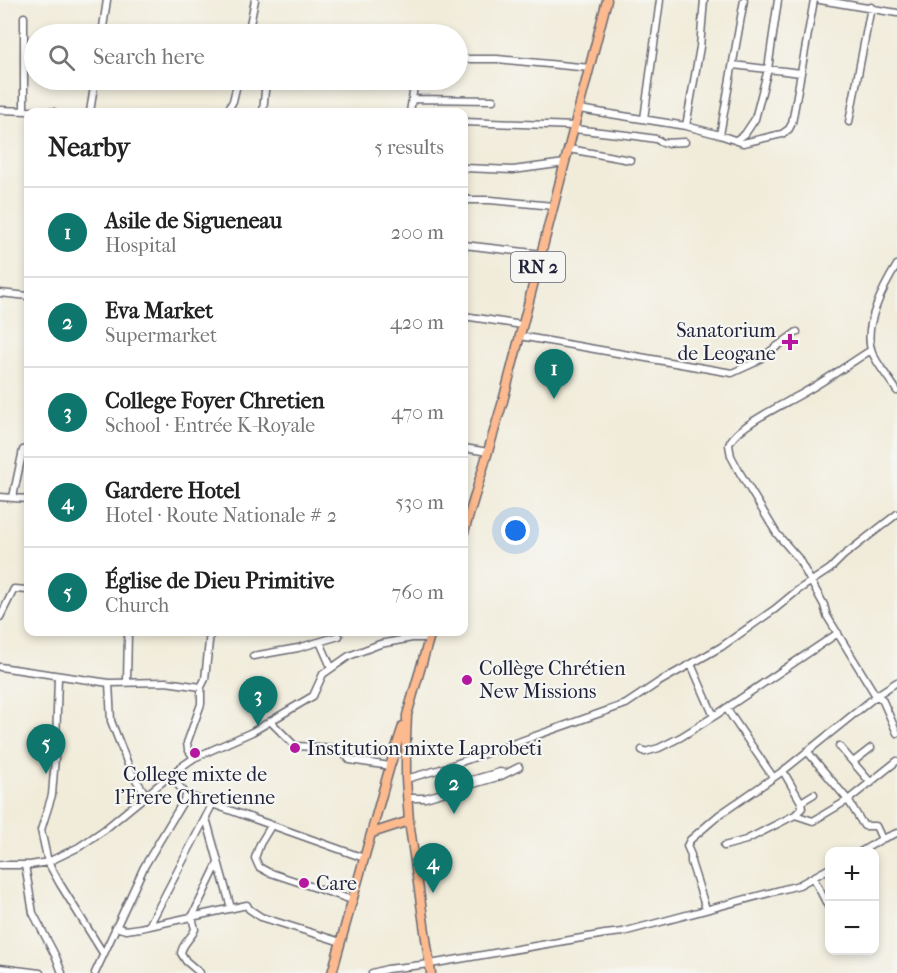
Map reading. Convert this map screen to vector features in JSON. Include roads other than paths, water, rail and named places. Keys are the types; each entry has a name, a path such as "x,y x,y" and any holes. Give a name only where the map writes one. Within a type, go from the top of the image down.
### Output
{"main road":[{"name":"RN 2","path":"468,519 542,254 607,0"},
{"path":"332,973 390,766 430,636"},
{"path":"407,715 406,779 409,821 431,969"},
{"path":"372,833 409,821"}],"street":[{"path":"103,24 107,0"},
{"path":"250,24 255,0"},
{"path":"644,119 660,0"},
{"path":"686,126 700,47 704,0"},
{"path":"720,135 744,0"},
{"path":"739,142 755,119 768,69 778,0"},
{"path":"579,109 686,126 739,142 776,136 789,129 792,123 814,0"},
{"path":"820,0 897,13"},
{"path":"849,122 871,7"},
{"path":"0,110 24,110 24,17"},
{"path":"468,59 497,59 590,68"},
{"path":"733,64 801,73"},
{"path":"91,108 93,90"},
{"path":"229,108 236,90"},
{"path":"263,108 265,90"},
{"path":"411,108 413,90"},
{"path":"412,99 493,100"},
{"path":"468,122 574,128 656,139 663,143 685,142"},
{"path":"569,149 630,160"},
{"path":"468,168 513,170 565,163"},
{"path":"468,200 553,206"},
{"path":"468,245 542,254"},
{"path":"897,265 873,315 868,338 876,361 897,391"},
{"path":"0,293 24,296"},
{"path":"468,317 522,325"},
{"path":"520,336 732,373 754,363 797,332"},
{"path":"871,350 796,397 770,410 735,435 729,445 731,456 777,534 798,558 838,633 876,696 882,699 897,733"},
{"path":"468,449 488,452"},
{"path":"13,497 24,450"},
{"path":"0,496 24,498"},
{"path":"406,779 441,769 626,704 659,682 721,647 830,569 897,513"},
{"path":"0,617 14,589 24,590"},
{"path":"642,750 645,752 659,748 716,715 838,633"},
{"path":"127,681 128,636"},
{"path":"194,758 188,749 188,743 201,704 201,687 205,679 210,636"},
{"path":"253,656 339,636"},
{"path":"0,865 48,862 79,847 104,830 169,775 194,758 227,744 312,696 318,682 331,667 349,656 380,644 424,636"},
{"path":"320,642 331,667"},
{"path":"691,664 712,712 716,715"},
{"path":"0,668 109,683 166,682 201,687"},
{"path":"58,676 52,795 41,830 48,862 103,953"},
{"path":"706,909 691,862 688,843 719,815 783,771 876,696 897,682"},
{"path":"109,683 111,721 131,772 146,795"},
{"path":"726,708 773,777"},
{"path":"270,721 295,746 339,748 350,760 390,766"},
{"path":"839,746 871,783"},
{"path":"853,762 871,748"},
{"path":"807,751 849,800 864,826 876,826 882,839"},
{"path":"795,815 813,821 849,800 897,761"},
{"path":"407,798 421,797 424,794 519,767"},
{"path":"783,771 802,805 806,819"},
{"path":"169,775 187,795 364,858"},
{"path":"724,846 746,840 795,815 814,794"},
{"path":"95,973 144,867 187,795"},
{"path":"149,926 212,805"},
{"path":"206,818 231,908"},
{"path":"271,826 255,858 259,867 352,900"},
{"path":"868,847 897,833"},
{"path":"200,973 181,953 182,946 193,934 195,929 192,916 218,863"},
{"path":"25,865 33,913 62,973"},
{"path":"372,973 387,969 431,969 623,932 799,885 825,871"},
{"path":"813,877 825,901"},
{"path":"115,927 126,930 247,905 261,917 341,942"},
{"path":"0,968 40,973"}],"place":[{"name":"Sanatorium de Leogane","path":"790,342"},
{"name":"Asile de Sigueneau","path":"554,399"},
{"name":"Collège Chrétien New Missions","path":"467,680"},
{"name":"College Foyer Chretien","path":"258,726"},
{"name":"Institution mixte Laprobeti","path":"295,748"},
{"name":"College mixte de l'Frere Chretienne","path":"195,753"},
{"name":"Église de Dieu Primitive","path":"46,774"},
{"name":"Eva Market","path":"454,814"},
{"name":"Care","path":"304,883"},
{"name":"Gardere Hotel","path":"433,893"}]}
